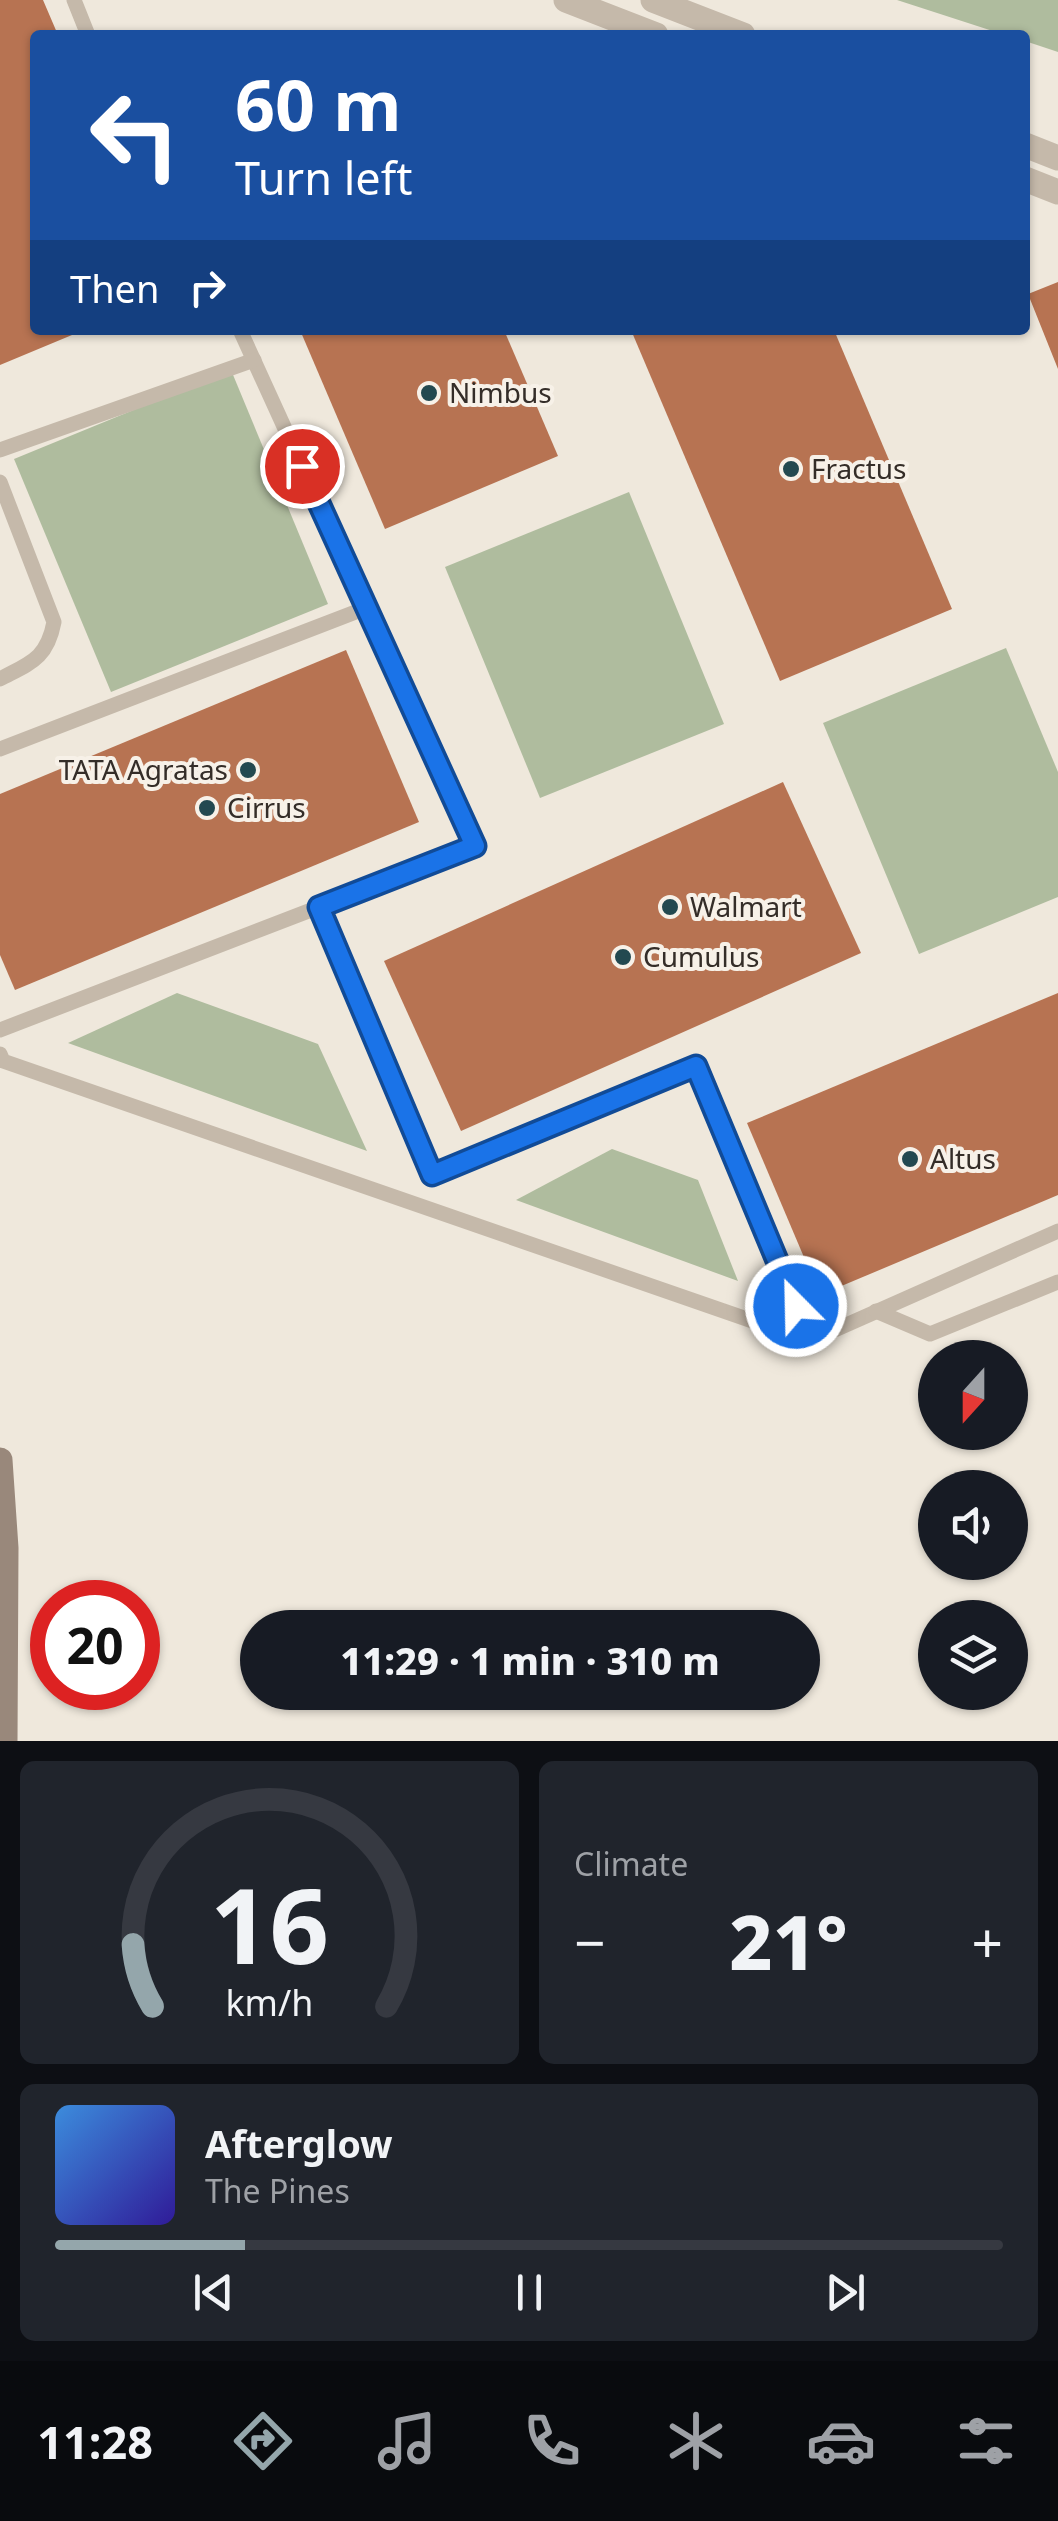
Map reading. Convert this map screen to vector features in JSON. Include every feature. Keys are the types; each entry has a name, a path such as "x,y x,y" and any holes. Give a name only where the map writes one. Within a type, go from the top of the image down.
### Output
{"street":[{"path":"566,0 643,30"},
{"path":"654,0 730,30"},
{"path":"1030,147 1058,158"},
{"path":"1030,181 1058,192"},
{"path":"0,1460 6,1548 5,1741"}],"lane":[{"path":"74,0 86,30"},
{"path":"0,1030 475,846 242,335"},
{"path":"0,450 254,360"},
{"path":"0,483 54,622 50,644 38,661 0,679"},
{"path":"0,749 366,608"},
{"path":"319,907 432,1175 696,1066 810,1341"},
{"path":"0,1054 3,1061 810,1341 1058,1231"},
{"path":"876,1311 930,1334 1058,1282"}],"green space":[{"path":"897,0 1058,0 1058,52 1030,43 1030,30 990,30"},
{"path":"231,370 328,604 111,692 14,459"},
{"path":"629,492 724,724 540,798 445,567"},
{"path":"1006,648 1058,772 1058,897 919,954 823,723"},
{"path":"177,993 318,1044 367,1151 68,1043"},
{"path":"612,1149 698,1180 738,1281 516,1200"}],"building":[{"path":"0,0 43,0 56,30 30,30 30,335 72,335 0,365"},
{"path":"1058,282 1058,369 1030,299 1030,293"},
{"name":"Nimbus","path":"302,335 506,335 558,456 385,529"},
{"name":"Fractus","path":"633,335 836,335 952,609 780,681"},
{"name":"Cirrus","path":"346,650 419,822 15,990 0,955 0,794"},
{"name":"Cumulus","path":"783,782 861,953 461,1131 384,961"},
{"name":"Altus","path":"1058,993 1058,1195 820,1295 747,1123"}],"place":[{"name":"Nimbus","path":"429,393"},
{"name":"Fractus","path":"791,469"},
{"name":"TATA Agratas","path":"248,770"},
{"name":"Cirrus","path":"207,808"},
{"name":"Walmart","path":"670,907"},
{"name":"Cumulus","path":"623,957"},
{"name":"Altus","path":"910,1159"}],"route":[{"path":"302,466 475,846 319,907 432,1175 696,1066 796,1306"}]}
